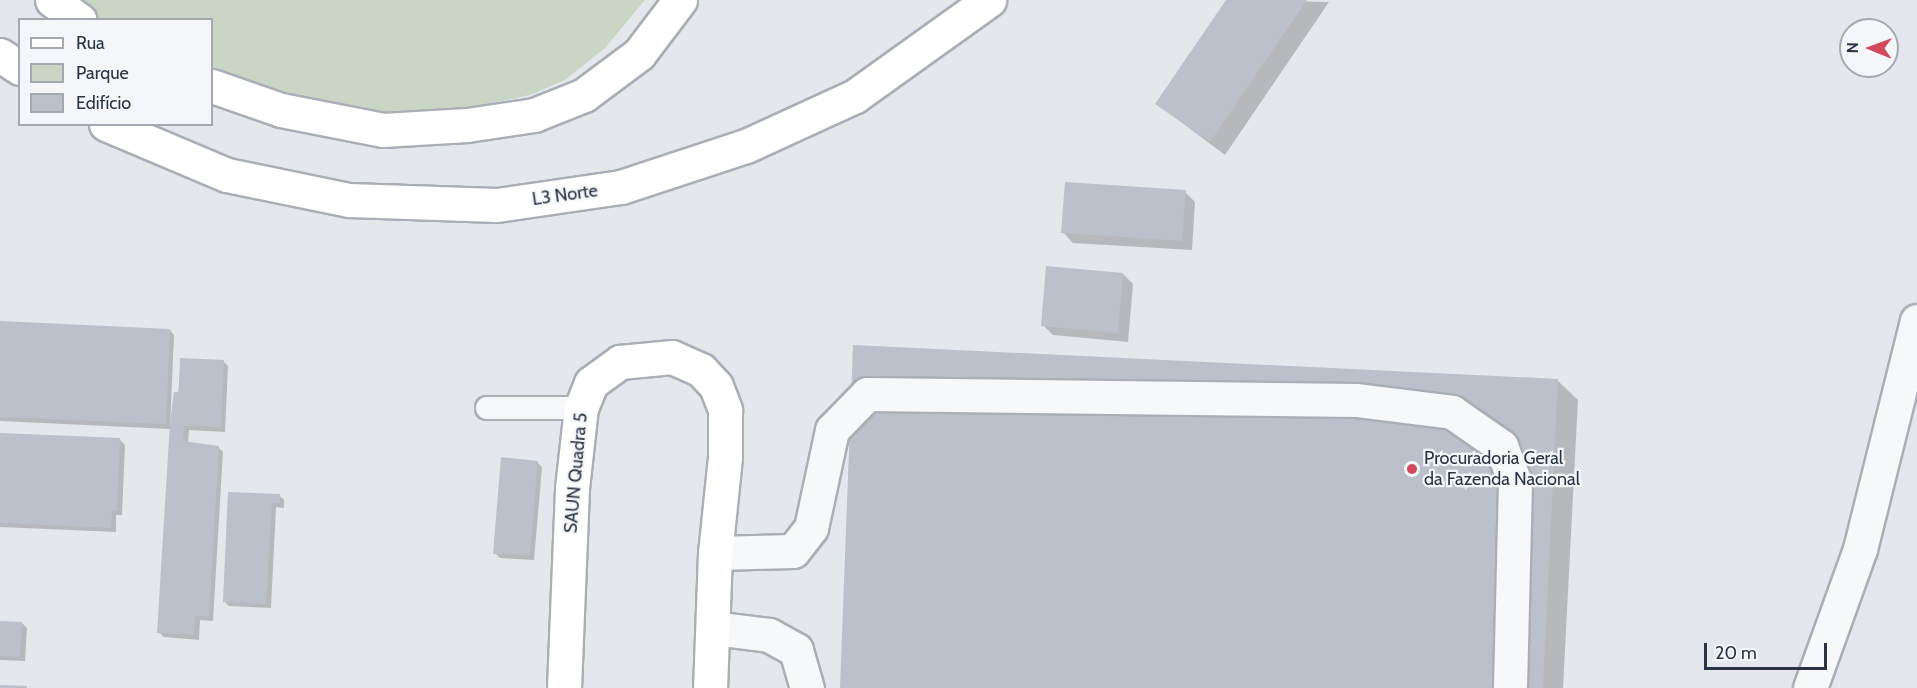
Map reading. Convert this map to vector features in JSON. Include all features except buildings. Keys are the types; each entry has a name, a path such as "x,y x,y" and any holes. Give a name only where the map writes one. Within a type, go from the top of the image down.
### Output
{"main road":[{"path":"51,0 77,18"},
{"path":"213,86 280,110 383,130 467,125 534,115 584,95 639,54 680,0"},
{"name":"L3 Norte","path":"111,126 227,176 349,200 497,205 621,187 746,146 855,96 990,0"},
{"path":"0,55 18,67"},
{"name":"SAUN Quadra 5","path":"564,688 572,488 581,408 591,383 603,373 620,362 648,357 672,357 701,370 716,386 725,410 725,457 716,553 710,688"}],"street":[{"path":"1810,688 1860,549 1917,321"},
{"path":"716,553 793,551 811,528 832,430 867,394 1356,400 1452,412 1501,446 1515,482 1510,688"},
{"path":"713,628 769,635 796,650 807,688"}],"lane":[{"path":"487,408 581,408"}],"green space":[{"path":"66,0 645,0 605,48 565,80 530,95 474,107 410,114 348,109 213,76 213,18 96,18"}],"place":[{"name":"Procuradoria Geral da Fazenda Nacional","path":"1412,469"}]}
